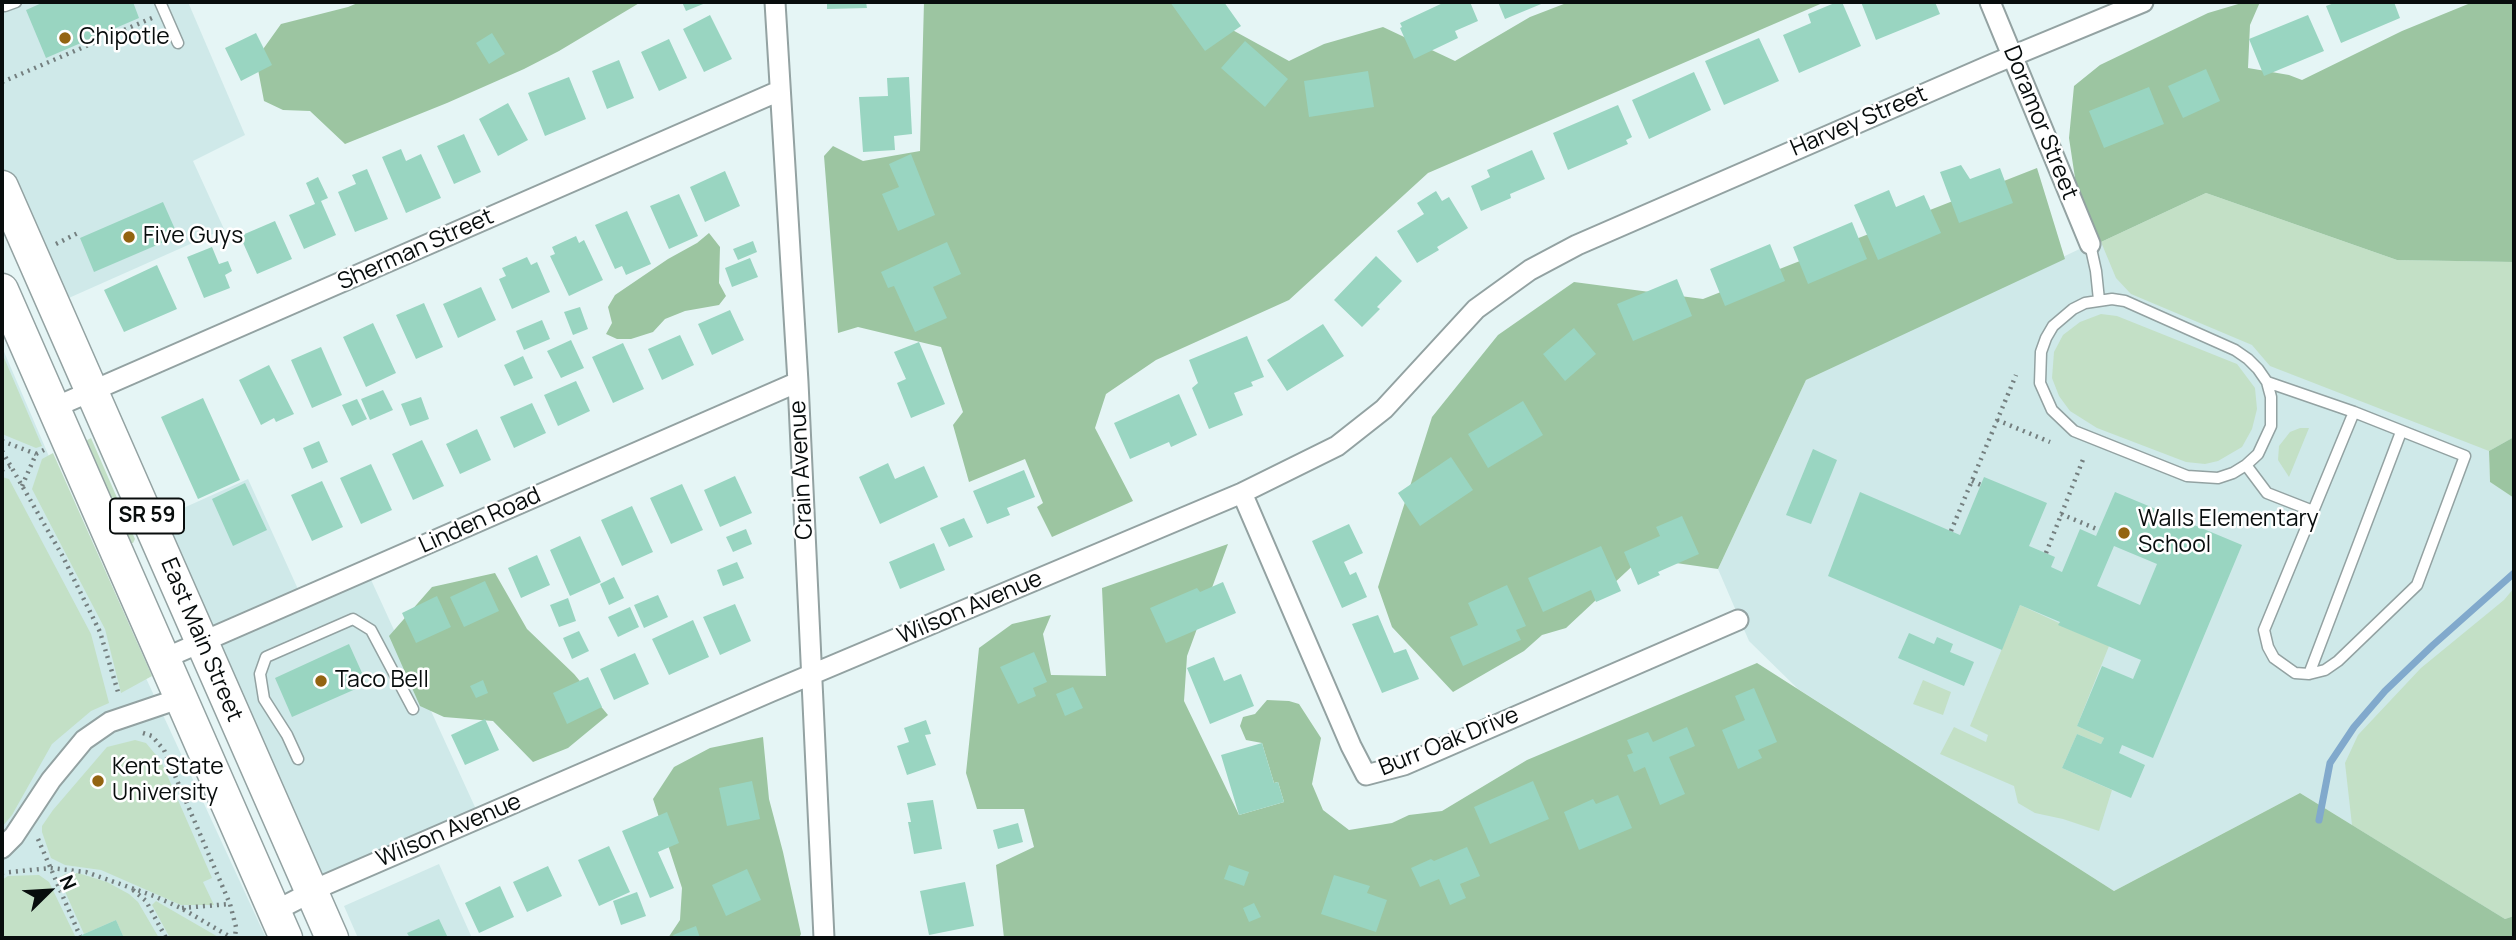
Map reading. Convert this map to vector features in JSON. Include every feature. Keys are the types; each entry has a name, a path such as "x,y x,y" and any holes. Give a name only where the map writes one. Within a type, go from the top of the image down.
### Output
{"main road":[{"name":"East Main Street","path":"2,187 332,938"},
{"name":"East Main Street","path":"2,290 281,924"}],"street":[{"name":"Crain Avenue","path":"775,2 797,382 824,938"},
{"name":"Doramor Street","path":"1990,2 2090,244"},
{"name":"Harvey Street","path":"1577,245 2143,2"},
{"name":"Sherman Street","path":"53,408 779,91"},
{"name":"Wilson Avenue","path":"281,924 312,892 811,675 1242,493 1337,446 1384,409 1476,309 1530,270 1577,245"},
{"name":"Linden Road","path":"163,659 797,382"},
{"name":"Burr Oak Drive","path":"1242,493 1350,746 1366,775 1404,765 1738,620"},
{"path":"2,848 51,780 96,729 127,715 181,698"}],"lane":[{"path":"5,6 16,2"},
{"path":"160,2 178,43"},
{"path":"2090,244 2096,271 2098,300"},
{"path":"2098,300 2126,301 2235,350 2248,359 2267,382 2273,411 2272,426 2258,454 2233,473 2218,478 2187,477 2093,440 2062,422 2045,397 2040,383 2041,352 2046,338 2062,317 2085,303 2098,300"},
{"path":"2267,382 2354,412 2465,456 2417,585 2338,661 2325,670 2309,674 2295,673 2274,658 2268,648 2264,630 2354,412"},
{"path":"2309,674 2401,432"},
{"path":"2246,465 2267,493 2313,511"},
{"path":"298,759 287,735 264,699 260,674 266,657 353,619 371,630 413,709"}],"path":[{"path":"2,82 165,12"},
{"path":"46,249 80,232"},
{"path":"1951,531 2016,375"},
{"path":"1997,420 2050,442"},
{"path":"2,441 37,453 22,486"},
{"path":"2,452 62,555 100,632 118,692"},
{"path":"2046,553 2084,457"},
{"path":"2,470 10,466"},
{"path":"1972,481 1981,485"},
{"path":"2062,514 2099,530"},
{"path":"2,873 50,868 86,872 181,908 234,938 236,927 230,904 164,750 152,736 133,730"},
{"path":"30,811 36,835 80,936"},
{"path":"130,888 146,901 166,938"},
{"path":"181,908 230,904"}],"shaded area":[{"path":"2,2 188,2 245,135 193,161 224,229 53,305 2,194"},
{"name":"Walls Elementary School","path":"2101,242 2397,260 2514,262 2514,437 2489,451 2490,482 2514,498 2514,916 2505,919 2300,793 2114,891 1798,689 1749,641 1718,569 1806,380 2090,244"},
{"name":"Kent State University","path":"2,347 121,624 266,938 2,938"},
{"path":"248,479 302,598 367,571 480,818 312,892 150,523"},
{"path":"439,864 472,938 358,938 344,906"}],"green space":[{"path":"360,2 641,2 524,69 345,144 310,111 283,110 264,101 256,59 281,24"},
{"path":"924,2 1221,2 1227,27 1289,61 1324,44 1383,27 1455,61 1530,17 1569,2 1825,2 1428,173 1289,300 1156,360 1106,394 1095,428 1133,501 1052,537 1037,507 1043,503 1025,459 969,482 953,425 963,412 941,347 858,327 838,333 824,156 833,146 863,161 920,151"},
{"path":"2245,2 2260,2 2250,25 2248,68 2302,80 2402,31 2473,2 2514,2 2514,262 2397,260 2206,193 2101,242 2078,198 2069,138 2074,86 2100,65 2208,13"},
{"path":"2037,168 2065,259 1806,380 1718,569 1641,558 1566,628 1542,635 1524,651 1453,692 1392,627 1378,587 1432,417 1498,335 1574,282 1703,299"},
{"path":"2206,193 2397,260 2514,262 2514,437 2489,451 2270,366 2252,345 2131,294 2116,278 2101,242"},
{"path":"709,233 720,247 719,283 726,296 719,305 685,311 665,319 653,332 631,339 617,339 606,334 612,323 608,307 615,295"},
{"path":"2101,314 2117,316 2237,364 2255,388 2257,409 2252,429 2242,447 2218,461 2205,464 2186,462 2097,428 2070,411 2059,396 2052,378 2054,352 2063,335 2080,322"},
{"path":"2,353 42,446 36,448 2,434"},
{"path":"2309,428 2289,477 2278,460 2279,446 2290,432"},
{"path":"2514,437 2514,498 2490,482 2489,451"},
{"path":"91,438 135,539 133,543 130,543 82,443"},
{"path":"53,453 152,676 121,693 105,629 32,489 42,459"},
{"path":"2,477 9,479 91,634 109,703 91,711 52,744 12,815 2,827"},
{"path":"1228,544 1187,656 1184,701 1239,815 1284,802 1278,782 1274,783 1262,743 1246,740 1240,726 1243,717 1255,714 1267,700 1299,704 1321,738 1312,784 1323,810 1349,830 1392,823 1409,815 1442,811 1527,760 1757,663 2114,891 2300,793 2505,919 2514,916 2514,938 1004,938 996,865 1034,847 1024,809 977,809 966,773 979,648 1012,624 1051,615 1043,634 1051,675 1106,676 1102,588"},
{"path":"495,573 527,629 574,674 608,715 568,748 533,762 493,721 444,717 420,706 389,636 432,587"},
{"path":"2514,588 2514,916 2505,919 2352,825 2345,763 2358,735 2421,668 2504,600"},
{"path":"2020,605 2109,646 2077,726 2104,738 2101,744 2077,734 2062,768 2112,790 2099,831 2035,813 2018,803 2014,786 1940,754 1954,727 1986,742 1988,735 1970,726"},
{"path":"1923,680 1951,692 1943,715 1913,704"},
{"path":"763,737 769,799 801,934 799,938 668,938 680,920 682,888 653,799 674,767 710,748"},
{"path":"135,740 146,743 161,761 212,878 203,882 214,905 181,905 101,870 65,865 51,858 42,826 53,810 107,747"},
{"path":"78,873 107,882 129,894 138,902 159,938 124,938 116,920 84,934 59,878 65,874"},
{"path":"39,875 49,882 76,938 2,938 2,880 8,876"},
{"path":"156,901 220,938 170,938 152,905"}],"building":[{"name":"Chipotle","path":"44,2 133,2 139,18 46,58 26,10"},
{"path":"682,2 708,2 686,11"},
{"path":"827,2 866,2 867,8 827,9"},
{"path":"1170,2 1224,2 1241,26 1205,51"},
{"path":"1445,2 1470,2 1478,21 1455,31 1458,38 1414,59 1400,23"},
{"path":"1498,2 1546,2 1505,19"},
{"path":"1842,2 1861,46 1799,73 1783,35 1811,23 1808,14"},
{"path":"1861,2 1935,2 1940,14 1876,40"},
{"path":"2337,2 2394,2 2400,18 2341,43 2326,6"},
{"path":"710,15 732,59 704,72 683,29"},
{"path":"2308,15 2324,51 2264,76 2249,39"},
{"path":"256,33 272,65 241,81 225,48"},
{"path":"492,33 505,54 489,64 476,43"},
{"path":"1759,38 1779,81 1724,105 1705,61"},
{"path":"669,39 687,78 659,91 641,52"},
{"path":"1245,41 1288,79 1265,107 1221,68"},
{"path":"619,60 634,98 607,109 592,71"},
{"path":"2206,69 2220,101 2183,118 2168,86"},
{"path":"1368,71 1374,107 1309,117 1304,81"},
{"path":"1694,72 1711,110 1649,139 1632,100"},
{"path":"569,77 586,119 545,136 528,93"},
{"path":"909,77 912,134 894,136 895,150 863,152 859,97 888,96 887,78"},
{"path":"2149,87 2164,124 2104,148 2089,111"},
{"path":"508,103 528,140 498,156 479,119"},
{"path":"1618,105 1632,137 1626,140 1628,144 1568,170 1553,133"},
{"path":"464,134 481,172 454,184 437,146"},
{"path":"401,149 406,161 421,154 441,198 406,213 382,157"},
{"path":"1532,150 1545,179 1510,194 1511,198 1481,211 1471,186 1490,177 1487,170"},
{"path":"911,154 935,215 898,231 882,194 899,187 889,164"},
{"path":"1961,165 1970,179 2000,168 2013,203 1959,223 1940,172"},
{"path":"367,169 388,219 355,232 338,192 356,184 352,175"},
{"path":"725,171 740,206 705,222 690,187"},
{"path":"318,177 328,198 321,201 336,235 304,249 289,215 315,204 306,183"},
{"path":"1889,190 1896,207 1924,195 1941,233 1878,260 1854,205"},
{"path":"1436,191 1442,201 1449,197 1468,228 1417,263 1397,231 1424,214 1417,203"},
{"path":"679,194 698,236 669,249 650,206"},
{"name":"Five Guys","path":"163,202 178,236 94,272 80,238"},
{"path":"627,211 651,264 626,275 622,266 615,269 595,225"},
{"path":"275,221 292,259 257,274 240,236"},
{"path":"1852,222 1867,259 1808,284 1793,247"},
{"path":"576,236 579,243 584,240 603,280 569,296 550,256 555,254 552,247"},
{"path":"753,241 757,252 738,260 733,249"},
{"path":"947,242 961,274 933,287 947,318 915,332 894,286 888,288 881,272"},
{"path":"1770,244 1785,281 1725,306 1710,269"},
{"path":"212,247 219,264 228,261 232,271 225,275 230,288 204,298 187,257"},
{"path":"1376,256 1402,281 1362,327 1334,300"},
{"path":"527,257 531,265 537,262 550,292 512,309 499,279 506,276 502,268"},
{"path":"750,258 758,277 732,287 725,268"},
{"path":"157,265 177,309 124,332 104,290"},
{"path":"1677,279 1692,316 1633,341 1617,304"},
{"path":"481,287 496,320 458,338 443,304"},
{"path":"424,303 443,347 416,359 396,315"},
{"path":"580,307 588,329 573,335 564,312"},
{"path":"730,310 744,340 712,355 698,324"},
{"path":"542,320 550,339 524,350 516,331"},
{"path":"373,323 396,373 366,387 343,337"},
{"path":"1323,324 1344,356 1287,391 1267,360"},
{"path":"1574,328 1596,354 1565,381 1543,354"},
{"path":"680,335 694,365 662,380 648,349"},
{"path":"1247,336 1264,377 1251,382 1253,386 1234,393 1243,415 1209,429 1192,388 1198,383 1189,360"},
{"path":"571,340 584,368 561,378 547,351"},
{"path":"919,342 945,404 911,418 897,383 906,379 894,352"},
{"path":"623,343 644,389 613,403 592,357"},
{"path":"321,347 342,395 312,408 291,360"},
{"path":"523,356 533,378 514,386 504,365"},
{"path":"269,365 294,414 276,422 274,418 261,425 239,380"},
{"path":"576,381 590,411 558,426 544,395"},
{"path":"383,390 393,410 370,420 361,399"},
{"path":"1179,394 1197,435 1171,447 1169,442 1130,459 1114,423"},
{"path":"421,397 429,419 410,426 401,404"},
{"path":"203,398 240,480 198,499 161,417"},
{"path":"357,399 367,419 352,426 342,405"},
{"path":"1523,401 1543,435 1488,468 1468,434"},
{"path":"532,403 546,433 514,448 500,417"},
{"path":"477,429 491,460 460,474 446,444"},
{"path":"422,440 444,486 413,500 392,454"},
{"path":"319,441 328,462 312,469 303,448"},
{"path":"1813,449 1837,460 1811,524 1786,515"},
{"path":"1451,457 1473,490 1420,526 1398,493"},
{"path":"888,463 895,479 924,466 938,497 880,524 859,477"},
{"path":"371,464 392,510 361,524 340,478"},
{"path":"1024,470 1035,497 1007,508 1010,515 987,524 973,491"},
{"path":"735,476 752,513 720,527 704,490"},
{"name":"Walls Elementary School","path":"1984,477 2047,503 2029,546 2055,557 2051,567 2062,572 2080,529 2096,536 2115,492 2242,545 2153,758 2122,745 2119,753 2145,765 2131,798 2062,768 2077,734 2101,744 2104,738 2077,726 2102,666 2133,679 2141,660 2058,625 2060,622 2020,605 2002,650 1828,576 1860,492 1960,535","holes":["2114,546 2157,564 2140,605 2097,586"]},
{"path":"322,481 343,527 312,541 291,495"},
{"path":"245,483 267,530 233,546 212,499"},
{"path":"682,484 703,530 671,544 650,498"},
{"path":"632,506 653,552 622,566 601,520"},
{"path":"1682,516 1699,554 1658,572 1660,575 1638,585 1624,552 1660,536 1656,527"},
{"path":"964,518 973,537 949,547 940,528"},
{"path":"1349,524 1363,553 1344,562 1350,575 1356,572 1367,597 1342,608 1312,541"},
{"path":"746,529 752,544 733,552 726,537"},
{"path":"580,536 601,582 570,596 550,550"},
{"path":"934,543 945,570 900,589 889,562"},
{"path":"1601,546 1621,591 1596,602 1591,590 1543,612 1528,578"},
{"path":"537,555 550,585 521,598 508,568"},
{"path":"737,562 744,578 723,586 717,570"},
{"path":"614,577 624,598 609,605 600,584"},
{"path":"485,581 499,611 464,627 450,597"},
{"path":"1223,582 1236,613 1166,643 1150,608 1197,588 1200,592"},
{"path":"1507,585 1526,626 1516,630 1521,640 1463,666 1450,637 1478,625 1468,603"},
{"path":"658,595 668,617 644,628 634,605"},
{"path":"437,596 451,627 416,643 402,613"},
{"path":"568,598 576,621 559,627 550,605"},
{"path":"735,604 751,641 720,655 703,617"},
{"path":"630,607 639,627 618,637 608,617"},
{"path":"1378,615 1394,653 1406,649 1419,679 1382,693 1352,624"},
{"path":"693,620 709,657 669,675 652,639"},
{"path":"579,631 589,651 572,659 563,638"},
{"path":"1909,633 1934,644 1937,637 1953,644 1950,652 1974,662 1964,686 1898,658"},
{"name":"Taco Bell","path":"349,644 367,684 292,717 275,678"},
{"path":"1034,652 1047,682 1033,688 1036,696 1018,704 1000,667"},
{"path":"635,653 649,684 614,700 600,669"},
{"path":"1214,657 1224,681 1241,674 1254,706 1210,724 1187,668"},
{"path":"588,677 602,707 567,724 553,693"},
{"path":"483,680 488,693 476,698 470,686"},
{"path":"1073,687 1083,708 1065,716 1056,694"},
{"path":"1754,688 1777,742 1758,750 1762,758 1738,769 1722,730 1745,720 1735,696"},
{"path":"485,719 499,750 465,765 451,735"},
{"path":"926,720 931,734 925,735 936,765 907,775 897,746 909,742 904,728"},
{"path":"1687,727 1695,746 1669,757 1685,794 1660,805 1645,767 1634,772 1627,755 1633,753 1627,740 1648,732 1653,742"},
{"path":"1262,743 1274,783 1278,782 1284,802 1239,815 1221,755"},
{"path":"752,781 760,819 727,826 719,788"},
{"path":"1533,781 1549,819 1490,844 1474,807"},
{"path":"1618,795 1632,828 1579,850 1564,812 1593,799 1596,804"},
{"path":"933,800 942,849 914,854 907,803"},
{"path":"667,812 679,843 658,852 674,888 650,898 622,831"},
{"path":"1018,823 1023,842 998,849 993,830"},
{"path":"609,846 630,892 599,906 578,860"},
{"path":"1467,847 1480,876 1460,884 1466,898 1450,905 1439,879 1420,887 1411,868"},
{"path":"1229,865 1249,872 1244,886 1224,879"},
{"path":"548,866 562,896 527,912 513,882"},
{"path":"747,869 761,900 726,916 712,885"},
{"path":"1334,875 1370,886 1367,893 1387,900 1376,932 1321,914"},
{"path":"965,882 974,926 929,935 920,891"},
{"path":"500,886 514,917 479,933 465,903"},
{"path":"637,892 646,916 621,925 613,901"},
{"path":"1254,903 1261,917 1249,922 1243,908"},
{"path":"439,919 448,938 410,938 407,933"},
{"path":"116,920 124,938 76,938 84,934"},
{"path":"696,926 700,938 675,938 673,935"}],"waterway":[{"path":"2319,820 2330,763 2354,727 2385,691 2514,573"}],"place":[{"name":"Chipotle","path":"65,38"},
{"name":"Five Guys","path":"129,237"},
{"name":"Walls Elementary School","path":"2124,533"},
{"name":"Taco Bell","path":"321,681"},
{"name":"Kent State University","path":"98,781"}]}
